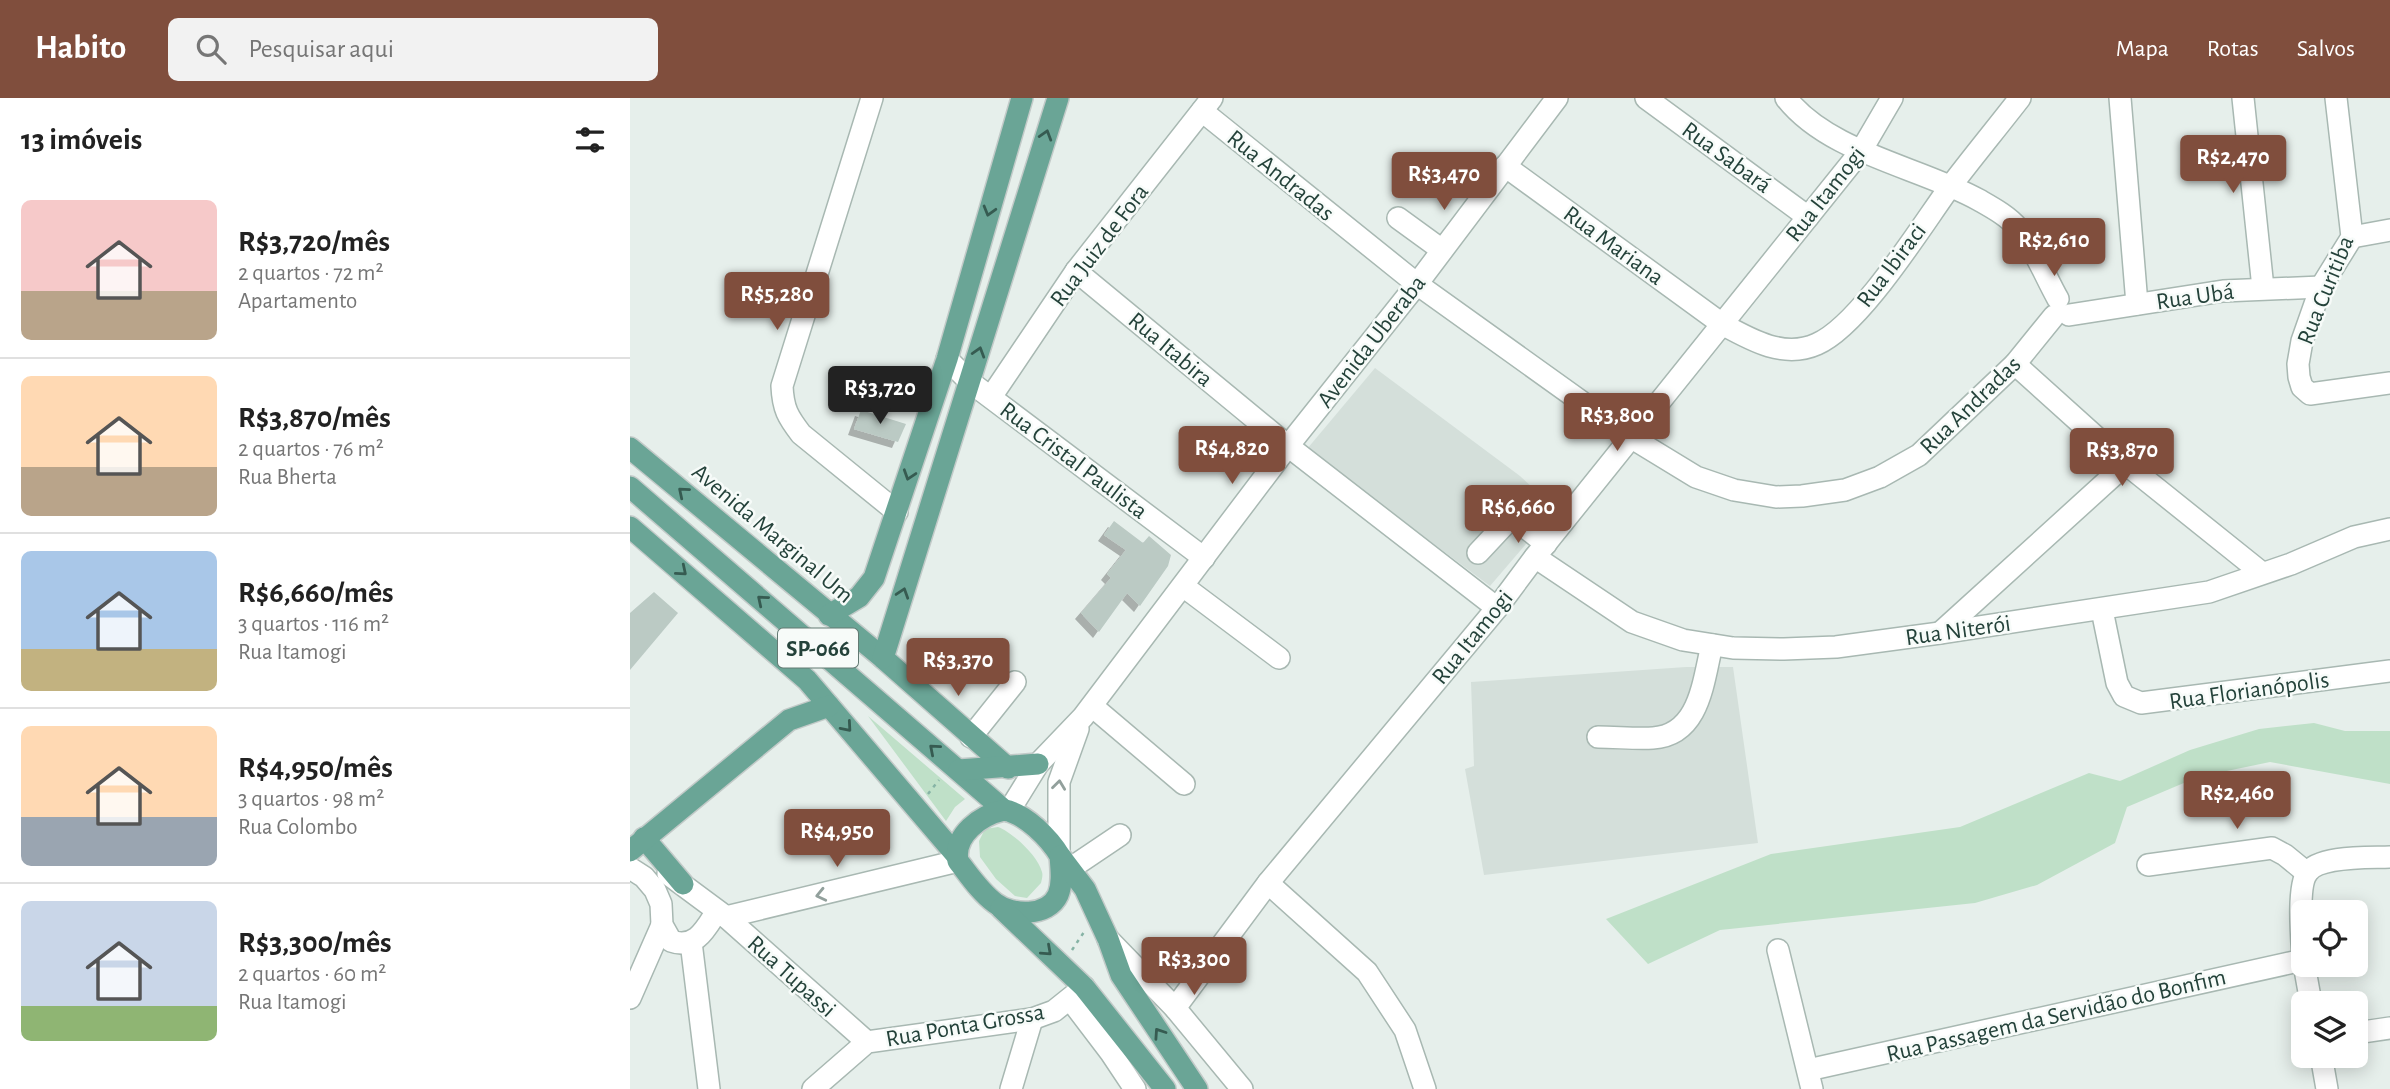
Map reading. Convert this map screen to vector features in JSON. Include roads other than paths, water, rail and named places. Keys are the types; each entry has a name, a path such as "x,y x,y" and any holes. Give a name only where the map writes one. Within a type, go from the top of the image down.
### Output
{"main road":[{"path":"829,615 859,597 874,578 947,359 1022,98"},
{"path":"883,658 1058,98"},
{"name":"Avenida Marginal Um","path":"630,448 883,658 1009,768"},
{"name":"SP-066","path":"630,487 1006,811 1023,818 1063,859 1085,889 1121,975 1198,1089"},
{"name":"SP-066","path":"630,527 807,680 918,808 982,892 1063,965 1077,993 1165,1089"},
{"path":"789,720 807,680"},
{"path":"679,881 636,845 789,720 829,706"},
{"path":"955,767 1009,768 1038,764"},
{"path":"958,858 964,836 972,825 986,815 1006,811"},
{"path":"997,905 1023,912 1041,910 1053,903 1060,892 1063,859"}],"street":[{"path":"872,98 782,386 783,404 801,434 897,512"},
{"name":"Avenida Uberaba","path":"1006,811 1038,764 1088,711 1288,446 1417,284 1557,98"},
{"name":"Rua Sabará","path":"1646,98 1808,217"},
{"path":"1786,98 1792,106 1826,132 1861,151 1952,185 1997,210 2017,227 2060,310"},
{"name":"Rua Itamogi","path":"1175,1008 1268,883 1497,608 1861,151 1892,98"},
{"name":"Rua Ibiraci","path":"1722,324 1759,344 1787,350 1816,345 1839,330 1870,296 2020,98"},
{"path":"2120,98 2137,303"},
{"path":"2243,98 2263,288"},
{"name":"Rua Curitiba","path":"2336,98 2352,237 2321,287 2302,341 2298,364 2302,387 2310,394 2390,383"},
{"name":"Rua Juiz de Fora","path":"991,397 1076,271 1207,104"},
{"name":"Rua Andradas","path":"1207,104 1417,284 1632,438 1696,477 1734,489 1776,497 1802,496 1845,489 1880,477 1919,455 2015,363 2060,310"},
{"name":"Rua Mariana","path":"1505,166 1722,324"},
{"path":"1398,218 1442,250"},
{"path":"2352,237 2390,230"},
{"name":"Rua Itabira","path":"1076,271 1288,446 1497,608"},
{"name":"Rua Ubá","path":"2060,310 2223,291 2321,287"},
{"name":"Rua Cristal Paulista","path":"947,359 970,382 1204,558"},
{"path":"2015,363 2126,464 2262,573"},
{"path":"1940,634 2126,464"},
{"name":"Rua Niterói","path":"1478,553 1507,522 1516,520 1541,550 1632,622 1683,640 1772,649 1836,647 1940,634 2209,592 2244,582 2354,537 2390,529"},
{"path":"1183,586 1279,659"},
{"name":"Rua Florianópolis","path":"2102,610 2117,683 2124,696 2130,700 2152,703 2390,671"},
{"path":"1598,737 1654,738 1670,735 1682,727 1693,715 1712,645"},
{"path":"971,737 1016,682"},
{"path":"1088,711 1184,785"},
{"name":"Avenida Uberaba","path":"1063,859 1059,782 1088,711"},
{"path":"1063,859 1120,835"},
{"path":"2148,865 2272,848 2285,855 2305,876"},
{"path":"2303,900 2305,876 2322,862 2390,857"},
{"path":"662,925 671,941 684,944 691,942 722,914 958,858"},
{"path":"630,868 644,877 662,904 662,925 630,998"},
{"path":"658,895 664,885 679,881"},
{"name":"Rua Tupassi","path":"679,881 722,914 867,1042"},
{"path":"1268,883 1367,972 1405,1030 1425,1089"},
{"path":"1108,939 1175,1008 1242,1089"},
{"path":"691,942 709,1089"},
{"path":"1778,950 1810,1080"},
{"name":"Rua Passagem da Servidão do Bonfim","path":"1810,1080 2291,964"},
{"path":"1077,993 1135,1089"},
{"name":"Rua Ponta Grossa","path":"813,1089 867,1042 1031,1019 1054,1011 1077,993"},
{"path":"1011,1089 1031,1019"},
{"path":"2368,1031 2390,1028"},
{"path":"2323,1068 2327,1089"}]}
